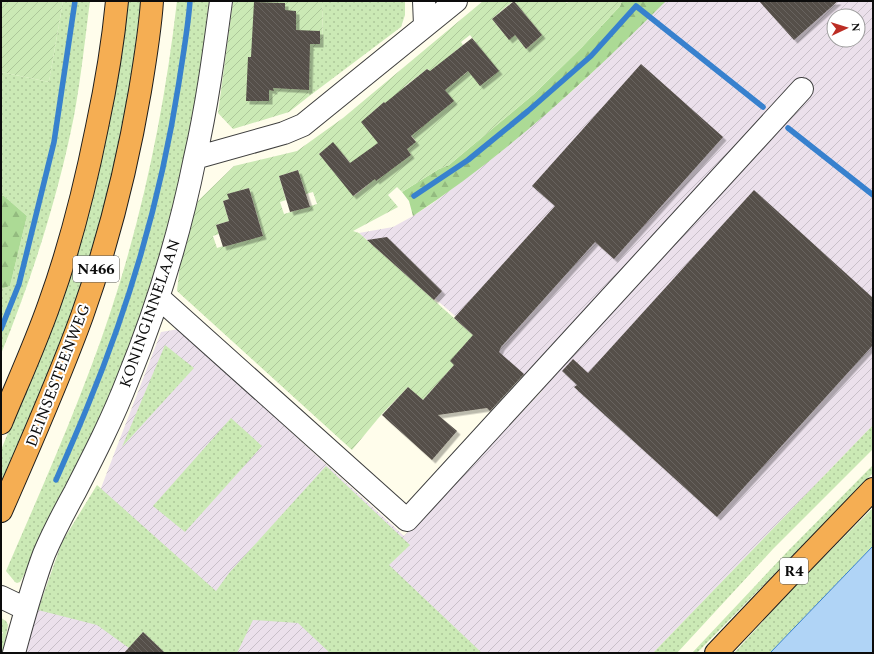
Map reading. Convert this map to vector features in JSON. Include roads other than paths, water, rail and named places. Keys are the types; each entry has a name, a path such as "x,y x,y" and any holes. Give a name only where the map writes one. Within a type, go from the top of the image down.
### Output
{"highway":[{"name":"DEINSESTEENWEG","path":"1,423 49,304 72,234 90,165 114,35 117,1"},
{"name":"DEINSESTEENWEG","path":"1,512 53,392 82,315 105,242 126,168 149,35 152,1"},
{"name":"R4","path":"716,653 873,489"}],"street":[{"name":"KONINGINNELAAN","path":"14,653 26,608 45,553 93,457 128,380 158,297 175,239 195,158 212,66 221,1"},
{"path":"424,1 425,26"},
{"path":"195,158 284,133 303,125 456,1"},
{"path":"158,297 407,520 802,89"},
{"path":"1,597 26,608"}],"water":[{"path":"873,546 873,653 770,653"}],"waterway":[{"path":"1,329 19,284 54,142 75,1"},
{"path":"56,480 104,366 143,246 164,164 172,123 190,1"},
{"path":"414,196 468,160 528,111 591,56 636,6 763,107"},
{"path":"788,128 873,195"}]}
